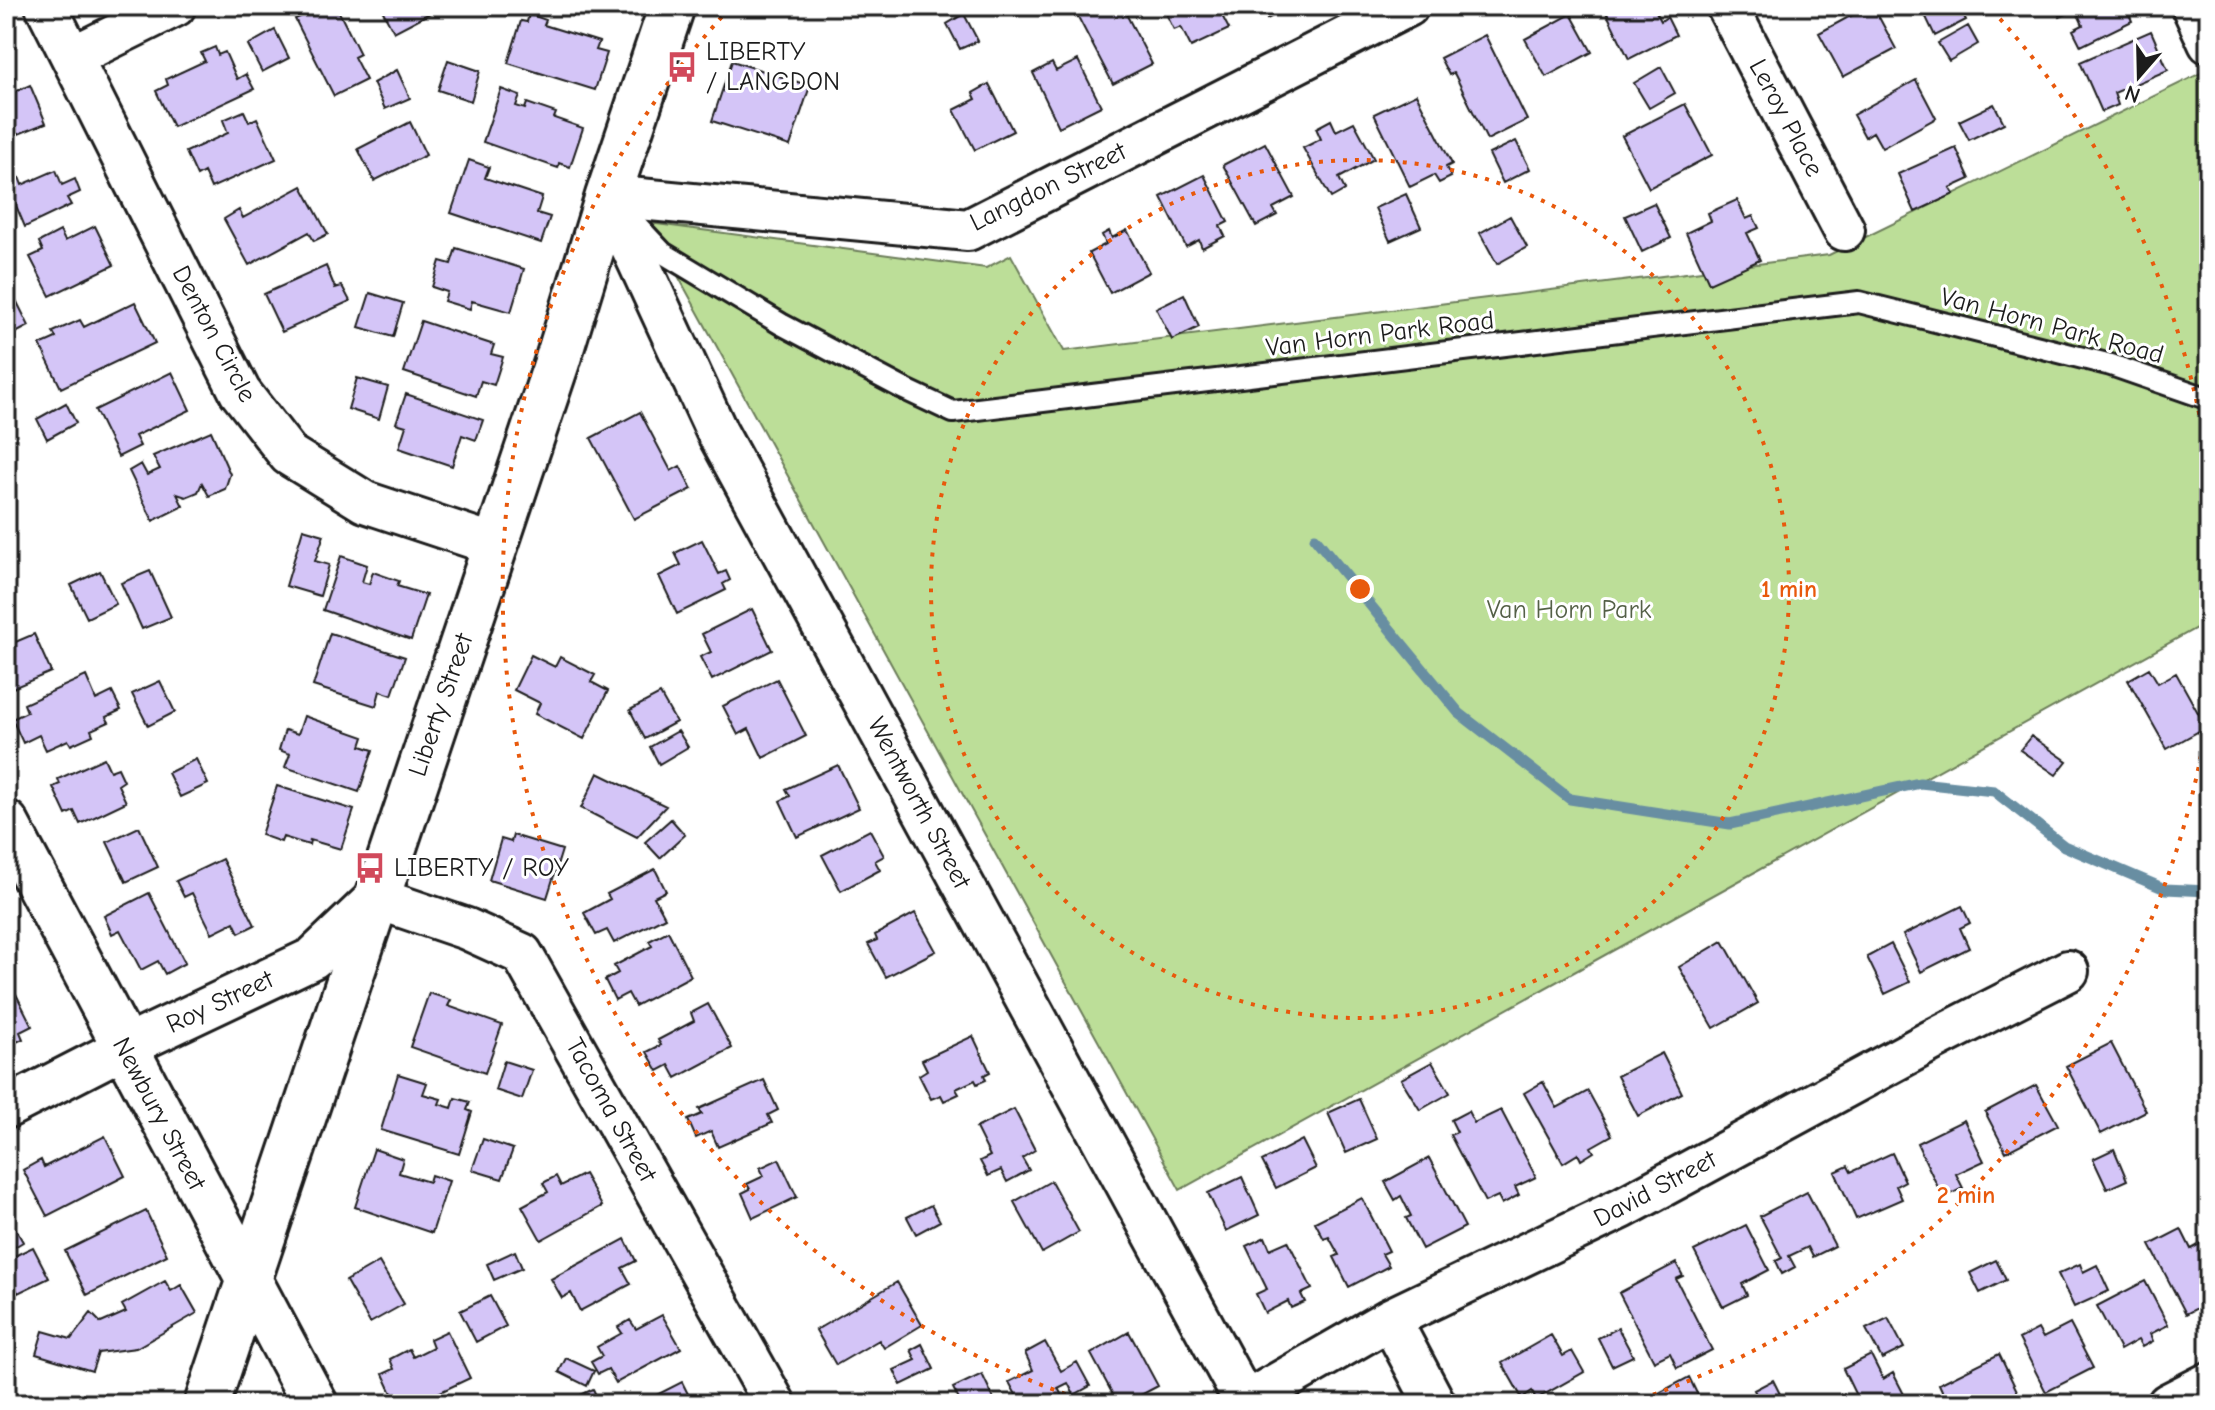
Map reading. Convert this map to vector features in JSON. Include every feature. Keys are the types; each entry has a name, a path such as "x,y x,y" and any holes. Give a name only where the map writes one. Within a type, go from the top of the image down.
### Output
{"main road":[{"name":"Liberty Street","path":"207,1404 557,362 608,196 672,6"},
{"name":"Newbury Street","path":"6,823 315,1404"}],"street":[{"name":"Denton Circle","path":"46,6 240,392 289,455 365,502 495,545"},
{"path":"72,57 175,6"},
{"name":"Langdon Street","path":"608,196 968,230 1408,6"},
{"name":"Leroy Place","path":"1727,6 1844,230"},
{"path":"2192,6 2209,43"},
{"name":"Wentworth Street","path":"608,196 717,432 1243,1403"},
{"name":"Roy Street","path":"6,1108 123,1048 313,958 376,898"},
{"name":"Tacoma Street","path":"376,898 467,929 522,954 775,1404"},
{"name":"David Street","path":"1243,1403 1390,1319 1622,1208 1931,1041 2068,971"},
{"path":"1390,1319 1435,1404"},
{"path":"2168,1404 2209,1383"}],"lane":[{"name":"Van Horn Park Road","path":"608,196 663,253 781,324 953,412 1859,302 2111,365 2209,399"}],"green space":[{"name":"Van Horn Park","path":"2209,69 2209,621 1180,1190 649,223 986,268 1011,255 1064,351 1829,255"}],"building":[{"path":"295,6 336,6 360,54 354,57 366,80 334,96 295,19 300,17"},
{"path":"380,6 429,6 432,12 394,32"},
{"path":"1094,6 1122,6 1152,64 1113,84 1077,15"},
{"path":"1217,6 1229,29 1191,47 1181,27 1174,30 1163,7"},
{"path":"1261,6 1291,6 1267,19"},
{"path":"1603,6 1653,6 1661,21 1667,17 1676,35 1629,59"},
{"path":"1873,6 1896,49 1843,77 1819,33"},
{"path":"1943,6 1959,6 1966,20 1935,36 1925,15"},
{"path":"2049,6 2139,6 2141,9 2129,14 2132,21 2081,46 2073,30 2083,25 2076,10 2060,17 2056,9 2051,11"},
{"path":"529,14 546,20 544,25 599,42 596,50 607,53 595,90 508,63 521,21 527,22"},
{"path":"964,14 978,41 960,49 947,24"},
{"path":"1571,14 1592,52 1546,77 1525,39"},
{"path":"1968,26 1978,44 1949,61 1938,43"},
{"path":"275,30 289,58 262,72 248,45"},
{"path":"2151,31 2168,70 2114,93 2118,105 2102,112 2080,62"},
{"path":"1485,35 1527,120 1487,140 1454,73 1449,75 1440,58"},
{"path":"215,47 218,55 225,52 237,79 246,74 254,89 173,127 156,91 168,85 166,79 205,61 201,53"},
{"path":"448,60 480,71 471,101 438,90"},
{"path":"1078,60 1101,106 1059,127 1033,73 1052,63 1056,71"},
{"path":"732,61 810,86 790,146 712,121"},
{"path":"1661,67 1675,93 1649,108 1634,83"},
{"path":"397,70 410,98 385,109 373,83"},
{"path":"1916,80 1936,118 1882,148 1873,132 1865,137 1853,115"},
{"path":"989,84 1013,131 975,150 954,110 976,99 973,93"},
{"path":"30,85 46,123 6,139 6,96"},
{"path":"501,89 520,96 516,106 525,109 527,103 556,113 554,118 583,128 570,167 559,163 558,168 483,142"},
{"path":"1416,94 1452,164 1446,167 1451,177 1439,183 1434,175 1410,187 1374,114"},
{"path":"1685,104 1712,155 1649,188 1622,136"},
{"path":"1994,104 2004,123 1969,140 1959,121"},
{"path":"244,111 249,122 257,118 276,159 211,188 204,172 197,176 186,152 228,133 223,120"},
{"path":"1331,120 1336,131 1354,122 1374,159 1339,178 1345,190 1331,198 1303,148 1321,139 1316,128"},
{"path":"410,122 426,155 374,181 358,149"},
{"path":"1516,141 1530,169 1503,183 1489,154"},
{"path":"1265,143 1294,197 1273,208 1277,215 1256,226 1223,165"},
{"path":"1956,148 1970,179 1950,188 1954,194 1915,212 1898,174"},
{"path":"469,160 489,167 485,178 542,197 537,213 550,217 541,243 451,213"},
{"path":"56,170 62,185 75,179 80,192 67,198 71,205 25,227 6,182 19,177 22,185"},
{"path":"1204,175 1228,222 1220,226 1225,236 1202,248 1199,240 1186,247 1161,197"},
{"path":"302,186 328,234 314,241 309,232 249,265 224,219 239,210 243,218"},
{"path":"1406,194 1421,227 1390,241 1375,208"},
{"path":"1737,200 1746,219 1753,216 1759,228 1747,233 1760,260 1709,283 1686,233 1711,221 1708,213"},
{"path":"1654,203 1671,238 1642,252 1625,216"},
{"path":"1510,216 1527,247 1497,264 1480,233"},
{"path":"95,226 114,265 50,296 30,257 43,251 39,242 60,231 65,241"},
{"path":"1127,230 1149,272 1110,293 1089,253 1106,244 1102,235 1109,231 1112,238"},
{"path":"456,248 524,269 511,312 472,301 470,309 444,301 447,292 432,287 440,261 451,264"},
{"path":"326,266 335,288 342,286 350,301 282,332 264,294"},
{"path":"370,293 403,303 393,337 359,327"},
{"path":"13,294 29,326 6,338 6,297"},
{"path":"1184,294 1199,327 1172,340 1156,308"},
{"path":"135,302 155,343 61,388 40,345 56,338 53,332 80,320 84,327"},
{"path":"421,321 494,345 491,354 503,357 494,385 481,381 476,396 404,372"},
{"path":"172,372 190,410 135,436 140,446 118,457 95,410"},
{"path":"357,378 388,387 379,419 348,409"},
{"path":"406,394 483,420 476,440 462,435 452,466 399,448 406,426 396,423"},
{"path":"66,403 76,423 47,439 37,419"},
{"path":"640,412 671,471 680,466 692,489 634,519 591,438"},
{"path":"211,431 230,474 225,489 209,496 202,483 198,492 186,497 177,494 183,506 153,521 129,471 141,464 147,475 160,469 153,456"},
{"path":"303,529 324,535 315,561 329,565 320,596 286,586"},
{"path":"702,540 719,574 726,571 730,580 723,584 726,590 677,614 659,576 681,565 675,553"},
{"path":"341,556 367,565 362,582 369,584 373,572 399,581 397,586 426,595 411,640 323,610"},
{"path":"100,571 116,604 87,618 71,585"},
{"path":"150,571 171,617 142,629 121,583"},
{"path":"752,609 772,650 712,680 700,657 711,652 702,634"},
{"path":"330,633 405,657 392,695 380,691 376,706 313,686"},
{"path":"34,634 51,672 13,688 9,679 6,680 6,646"},
{"path":"531,655 555,667 560,657 595,675 591,682 608,691 584,739 535,714 540,703 514,690"},
{"path":"2149,668 2158,683 2176,673 2206,727 2167,749 2128,680"},
{"path":"86,676 96,700 112,692 121,710 106,717 109,722 91,730 93,735 71,745 68,740 46,750 39,735 23,743 12,719 27,712 24,704"},
{"path":"777,679 806,736 763,758 749,729 738,735 723,706"},
{"path":"160,681 175,712 148,726 132,694"},
{"path":"660,694 676,722 645,739 630,710"},
{"path":"304,716 364,737 361,746 373,750 359,792 285,767 290,754 279,750 285,730 298,734"},
{"path":"678,731 688,747 659,764 650,747"},
{"path":"2031,736 2067,761 2056,775 2020,750"},
{"path":"104,758 110,771 118,768 124,781 118,785 126,802 80,824 74,811 66,815 53,787 60,784 58,779"},
{"path":"196,759 208,784 180,797 168,773"},
{"path":"838,765 859,808 797,837 780,801 790,796 786,789"},
{"path":"598,773 666,806 637,837 581,808"},
{"path":"277,786 354,810 341,849 310,840 309,845 283,837 281,842 261,835"},
{"path":"671,819 685,835 660,858 645,842"},
{"path":"139,827 158,867 126,882 107,842"},
{"path":"870,830 884,856 875,861 880,870 841,891 822,855"},
{"path":"513,835 562,850 547,898 489,880 501,839 511,842"},
{"path":"222,859 255,925 239,933 234,922 212,933 192,893 184,897 176,881"},
{"path":"655,869 666,891 654,897 665,917 614,943 607,930 596,935 584,913 610,899 607,894"},
{"path":"149,893 185,963 165,974 158,961 141,970 120,930 112,934 104,916"},
{"path":"1962,906 1970,923 1960,928 1969,948 1921,972 1903,935"},
{"path":"915,913 936,951 886,977 868,944 877,940 875,935"},
{"path":"668,931 691,976 635,1006 628,993 615,1000 605,980 618,973 614,966 652,946 649,941"},
{"path":"1723,941 1758,1003 1714,1028 1679,967"},
{"path":"1891,944 1910,982 1885,994 1867,957"},
{"path":"429,993 451,1000 448,1006 502,1025 485,1073 410,1047"},
{"path":"16,994 32,1026 20,1032 23,1039 6,1047 6,999"},
{"path":"708,1004 732,1048 676,1078 669,1065 658,1071 647,1052 661,1045 658,1040 694,1021 691,1013"},
{"path":"973,1036 990,1072 984,1075 986,1080 977,1084 975,1080 956,1089 959,1094 944,1101 941,1095 931,1099 919,1075 927,1070 922,1060"},
{"path":"2111,1043 2146,1111 2101,1134 2066,1066"},
{"path":"1662,1053 1682,1093 1638,1116 1617,1076"},
{"path":"504,1061 532,1070 522,1099 495,1090"},
{"path":"1432,1062 1450,1093 1420,1110 1401,1079"},
{"path":"398,1074 427,1083 423,1094 441,1099 439,1104 452,1108 455,1098 470,1102 467,1110 472,1112 459,1154 381,1130"},
{"path":"764,1080 778,1110 768,1115 772,1123 718,1147 711,1131 696,1138 688,1120 702,1114 699,1109"},
{"path":"1543,1082 1557,1108 1588,1091 1612,1135 1591,1147 1594,1152 1581,1160 1578,1154 1563,1163 1524,1093"},
{"path":"2036,1085 2058,1125 2006,1152 1985,1112"},
{"path":"1359,1099 1377,1139 1346,1153 1328,1113"},
{"path":"1014,1109 1035,1150 1022,1158 1029,1170 1007,1182 1001,1170 988,1176 980,1161 990,1156 976,1128"},
{"path":"1501,1110 1536,1177 1515,1187 1519,1195 1502,1204 1498,1196 1485,1202 1450,1135 1457,1132 1451,1120 1468,1111 1474,1123"},
{"path":"1964,1120 1984,1161 1956,1174 1963,1188 1943,1198 1917,1143"},
{"path":"105,1136 125,1176 47,1216 23,1170 41,1160 44,1167"},
{"path":"483,1139 513,1149 502,1179 472,1170"},
{"path":"1302,1140 1316,1168 1276,1188 1262,1161"},
{"path":"374,1149 403,1159 399,1173 429,1182 431,1175 449,1181 432,1233 355,1207"},
{"path":"2114,1149 2127,1180 2107,1189 2093,1159"},
{"path":"1892,1153 1905,1181 1896,1186 1902,1199 1856,1219 1835,1172 1848,1166 1851,1172"},
{"path":"1429,1158 1465,1227 1422,1249 1406,1218 1411,1216 1401,1196 1395,1200 1385,1182"},
{"path":"779,1159 797,1197 753,1218 742,1193 750,1189 747,1184 764,1176 760,1168"},
{"path":"584,1174 602,1206 541,1240 522,1206 548,1192 543,1183 556,1176 561,1186"},
{"path":"1242,1177 1259,1215 1226,1231 1208,1193"},
{"path":"1051,1181 1079,1232 1042,1253 1014,1202"},
{"path":"1807,1192 1835,1246 1813,1257 1808,1247 1789,1256 1795,1267 1782,1274 1776,1261 1782,1258 1760,1216"},
{"path":"1362,1198 1389,1251 1382,1254 1389,1266 1349,1287 1334,1257 1339,1255 1329,1237 1324,1239 1315,1222"},
{"path":"931,1205 940,1221 916,1234 907,1217"},
{"path":"146,1211 167,1255 87,1295 65,1251"},
{"path":"6,1212 23,1242 6,1252"},
{"path":"1746,1225 1769,1270 1742,1284 1747,1295 1723,1307 1694,1251"},
{"path":"2181,1229 2191,1249 2209,1239 2209,1302 2186,1314 2150,1245"},
{"path":"1265,1237 1270,1249 1288,1241 1312,1289 1301,1294 1305,1302 1291,1308 1288,1301 1265,1313 1256,1294 1267,1289 1246,1246"},
{"path":"625,1239 636,1261 622,1268 631,1284 580,1311 571,1293 562,1298 551,1279"},
{"path":"33,1247 49,1278 18,1293 6,1269 6,1260"},
{"path":"515,1251 522,1268 494,1280 487,1264"},
{"path":"1996,1260 2006,1280 1980,1293 1970,1273"},
{"path":"379,1262 404,1304 370,1323 346,1281"},
{"path":"1676,1263 1683,1276 1676,1279 1712,1350 1677,1368 1670,1353 1654,1361 1619,1293"},
{"path":"2080,1264 2083,1272 2097,1265 2109,1291 2074,1307 2058,1274"},
{"path":"165,1281 171,1291 181,1285 197,1313 136,1348 98,1353 92,1371 36,1354 43,1331 71,1339 91,1313 101,1323 126,1312 122,1305"},
{"path":"2145,1281 2168,1325 2150,1334 2153,1341 2142,1347 2138,1340 2120,1350 2097,1306"},
{"path":"897,1282 922,1325 884,1348 879,1340 836,1365 816,1330"},
{"path":"490,1296 506,1326 476,1342 460,1311"},
{"path":"662,1315 681,1348 616,1383 608,1369 598,1374 591,1362 602,1356 597,1347 622,1333 618,1327 630,1320 636,1329"},
{"path":"1888,1318 1904,1348 1882,1359 1866,1329"},
{"path":"2070,1324 2093,1368 2046,1392 2019,1339 2038,1329 2043,1338"},
{"path":"1618,1328 1633,1356 1612,1366 1598,1338"},
{"path":"447,1331 470,1378 415,1404 397,1404 383,1374 394,1369 390,1359 409,1349 413,1357 433,1347 430,1339"},
{"path":"1129,1332 1158,1386 1124,1404 1118,1404 1091,1354"},
{"path":"1551,1335 1563,1356 1572,1351 1584,1372 1536,1399 1532,1391 1522,1398 1502,1363"},
{"path":"1045,1342 1061,1371 1077,1362 1090,1386 1074,1395 1068,1383 1058,1388 1066,1404 1021,1404 1009,1382 1033,1370 1025,1353"},
{"path":"922,1344 934,1369 901,1385 894,1370 916,1360 911,1350"},
{"path":"1999,1354 2022,1401 2016,1404 1948,1404 1939,1384"},
{"path":"1871,1355 1883,1379 1893,1373 1909,1404 1860,1404 1843,1369"},
{"path":"566,1358 594,1371 587,1386 559,1372"},
{"path":"982,1374 995,1401 990,1404 961,1404 953,1388"},
{"path":"1689,1377 1702,1404 1664,1404 1659,1393"},
{"path":"1773,1380 1785,1404 1761,1404 1754,1390"},
{"path":"682,1382 693,1404 639,1404"},
{"path":"593,1389 600,1404 562,1404"}],"waterway":[{"path":"1315,538 1459,713 1570,799 1730,824 1920,783 1994,791 2064,846 2165,889 2209,891"}],"place":[{"name":"LIBERTY / LANGDON","path":"682,67"},
{"name":"LIBERTY / ROY","path":"370,868"}]}
